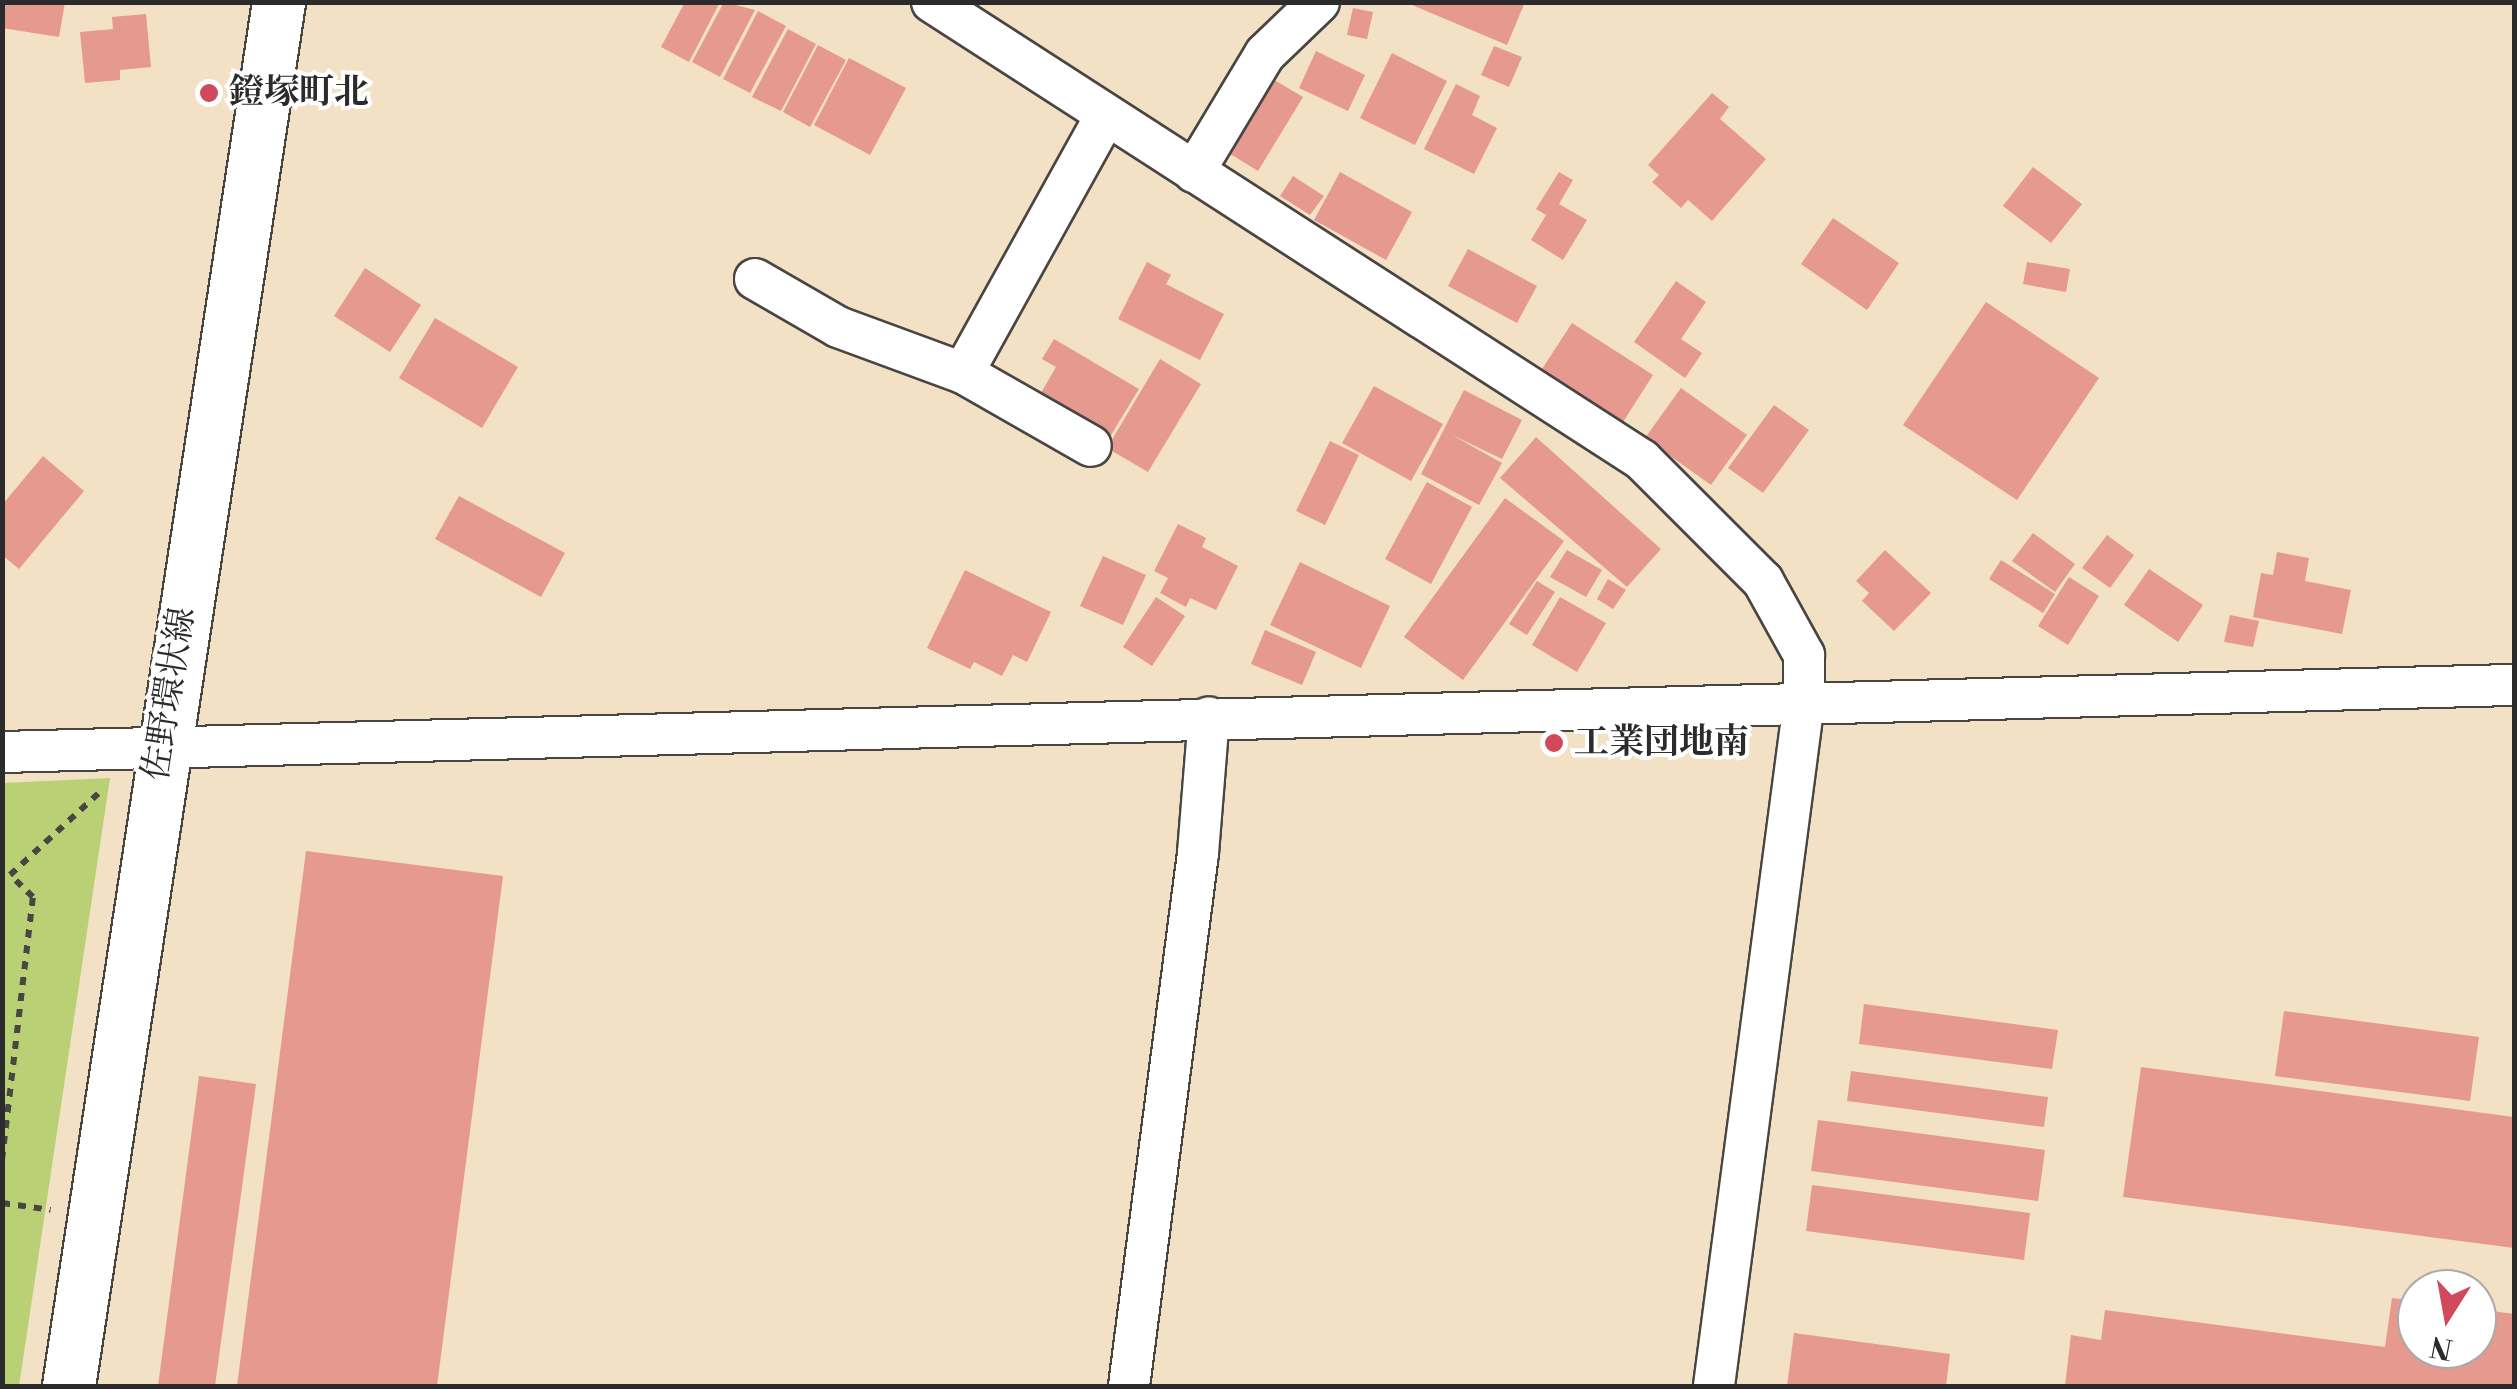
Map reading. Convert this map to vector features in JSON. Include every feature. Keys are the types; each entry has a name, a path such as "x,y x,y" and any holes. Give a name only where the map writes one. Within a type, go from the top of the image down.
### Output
{"main road":[{"name":"佐野環状線","path":"68,1386 162,747 279,2"}],"street":[{"path":"932,2 1642,460 1762,581 1804,655 1804,702 1714,1386"},
{"path":"1194,172 1265,54 1319,2"},
{"path":"963,372 1106,115"},
{"path":"755,280 838,327 963,372 1091,446"},
{"path":"2,752 1208,717 2514,686"},
{"path":"1129,1386 1198,852 1208,717"}],"path":[{"path":"2,1160 32,897 6,874 80,806 162,747"}],"green space":[{"path":"110,778 19,1386 3,1386 3,783"}],"building":[{"path":"2,2 65,2 59,37 2,28"},
{"path":"685,2 720,2 689,62 661,47"},
{"path":"724,2 755,10 720,77 692,62"},
{"path":"1405,2 1525,2 1507,45"},
{"path":"1353,8 1373,12 1367,39 1347,35"},
{"path":"758,11 786,26 750,93 723,79"},
{"path":"146,14 151,67 120,70 120,80 85,83 80,32 113,29 112,17"},
{"path":"788,29 816,44 781,111 752,97"},
{"path":"818,45 846,60 810,127 783,112"},
{"path":"1494,46 1522,57 1509,87 1481,75"},
{"path":"1316,51 1365,75 1348,111 1299,88"},
{"path":"1392,53 1447,81 1415,145 1360,118"},
{"path":"849,58 906,88 870,155 814,125"},
{"path":"1271,78 1303,97 1258,171 1227,152"},
{"path":"1456,84 1480,96 1472,115 1497,128 1474,174 1424,149"},
{"path":"1712,93 1729,107 1720,119 1766,159 1712,221 1688,200 1681,208 1652,182 1659,175 1648,165"},
{"path":"2033,167 2082,204 2051,243 2003,206"},
{"path":"1340,172 1412,212 1386,260 1314,220"},
{"path":"1559,172 1573,180 1559,204 1587,220 1563,260 1531,240 1546,215 1536,209"},
{"path":"1293,176 1324,196 1310,215 1280,196"},
{"path":"1833,218 1899,263 1867,310 1801,264"},
{"path":"1468,249 1537,286 1517,323 1448,286"},
{"path":"1147,262 1171,275 1166,284 1224,314 1200,360 1118,319"},
{"path":"2027,262 2070,269 2066,292 2023,284"},
{"path":"365,268 421,305 390,352 334,316"},
{"path":"1676,281 1706,302 1681,339 1702,353 1685,378 1634,342"},
{"path":"1986,302 2099,378 2017,500 1903,425"},
{"path":"435,318 518,367 482,428 399,378"},
{"path":"1572,323 1653,375 1623,422 1542,369"},
{"path":"1054,339 1139,389 1108,440 1038,398 1056,367 1042,359"},
{"path":"1160,359 1201,384 1148,472 1107,448"},
{"path":"1374,386 1443,424 1411,481 1342,443"},
{"path":"1681,388 1747,435 1711,485 1645,438"},
{"path":"1464,390 1522,420 1502,459 1452,435 1502,463 1479,505 1421,474"},
{"path":"1774,405 1809,430 1763,493 1728,468"},
{"path":"1536,437 1661,549 1627,587 1500,478"},
{"path":"1330,441 1359,455 1325,525 1296,511"},
{"path":"43,456 84,491 19,569 2,555 2,505"},
{"path":"1427,482 1472,507 1431,584 1385,559"},
{"path":"459,496 565,553 541,597 435,539"},
{"path":"1505,498 1564,541 1463,680 1404,637"},
{"path":"1178,524 1206,538 1202,547 1238,566 1216,610 1190,598 1186,607 1160,593 1168,578 1154,571"},
{"path":"2033,533 2075,564 2055,592 2012,561"},
{"path":"2107,535 2134,555 2110,588 2082,568"},
{"path":"1567,550 1602,570 1586,597 1550,577"},
{"path":"1885,550 1931,593 1894,631 1862,601 1869,593 1856,581"},
{"path":"2277,552 2309,558 2305,581 2351,590 2342,634 2253,617 2261,573 2273,575"},
{"path":"1103,556 1146,575 1123,625 1080,606"},
{"path":"2001,560 2055,594 2043,613 1989,579"},
{"path":"1300,562 1390,606 1361,668 1270,625"},
{"path":"2149,569 2203,605 2178,642 2124,605"},
{"path":"965,570 1051,612 1027,662 1013,655 1002,676 974,662 970,669 927,648"},
{"path":"2069,577 2099,596 2068,645 2038,626"},
{"path":"1608,579 1626,590 1613,609 1597,599"},
{"path":"1537,581 1555,592 1527,635 1509,624"},
{"path":"1156,597 1185,616 1152,666 1123,647"},
{"path":"1560,597 1606,623 1577,672 1532,645"},
{"path":"2230,615 2259,621 2253,647 2224,642"},
{"path":"1265,630 1316,652 1302,685 1251,664"},
{"path":"306,851 503,876 437,1386 237,1386"},
{"path":"1864,1004 2058,1030 2052,1069 1859,1044"},
{"path":"2284,1011 2479,1037 2470,1101 2275,1076"},
{"path":"2141,1067 2514,1117 2514,1248 2123,1197"},
{"path":"1851,1071 2048,1097 2044,1127 1847,1101"},
{"path":"199,1076 256,1084 215,1386 158,1386"},
{"path":"1818,1120 2045,1150 2038,1201 1811,1171"},
{"path":"1812,1185 2030,1213 2024,1260 1806,1231"},
{"path":"2392,1298 2397,1299 2397,1369 2497,1369 2497,1312 2514,1314 2514,1386 2065,1386 2071,1335 2101,1340 2105,1310 2385,1347"},
{"path":"1794,1333 1950,1354 1946,1386 1787,1386"}],"place":[{"name":"鐙塚町北","path":"209,93"},
{"name":"工業団地南","path":"1554,743"}]}
